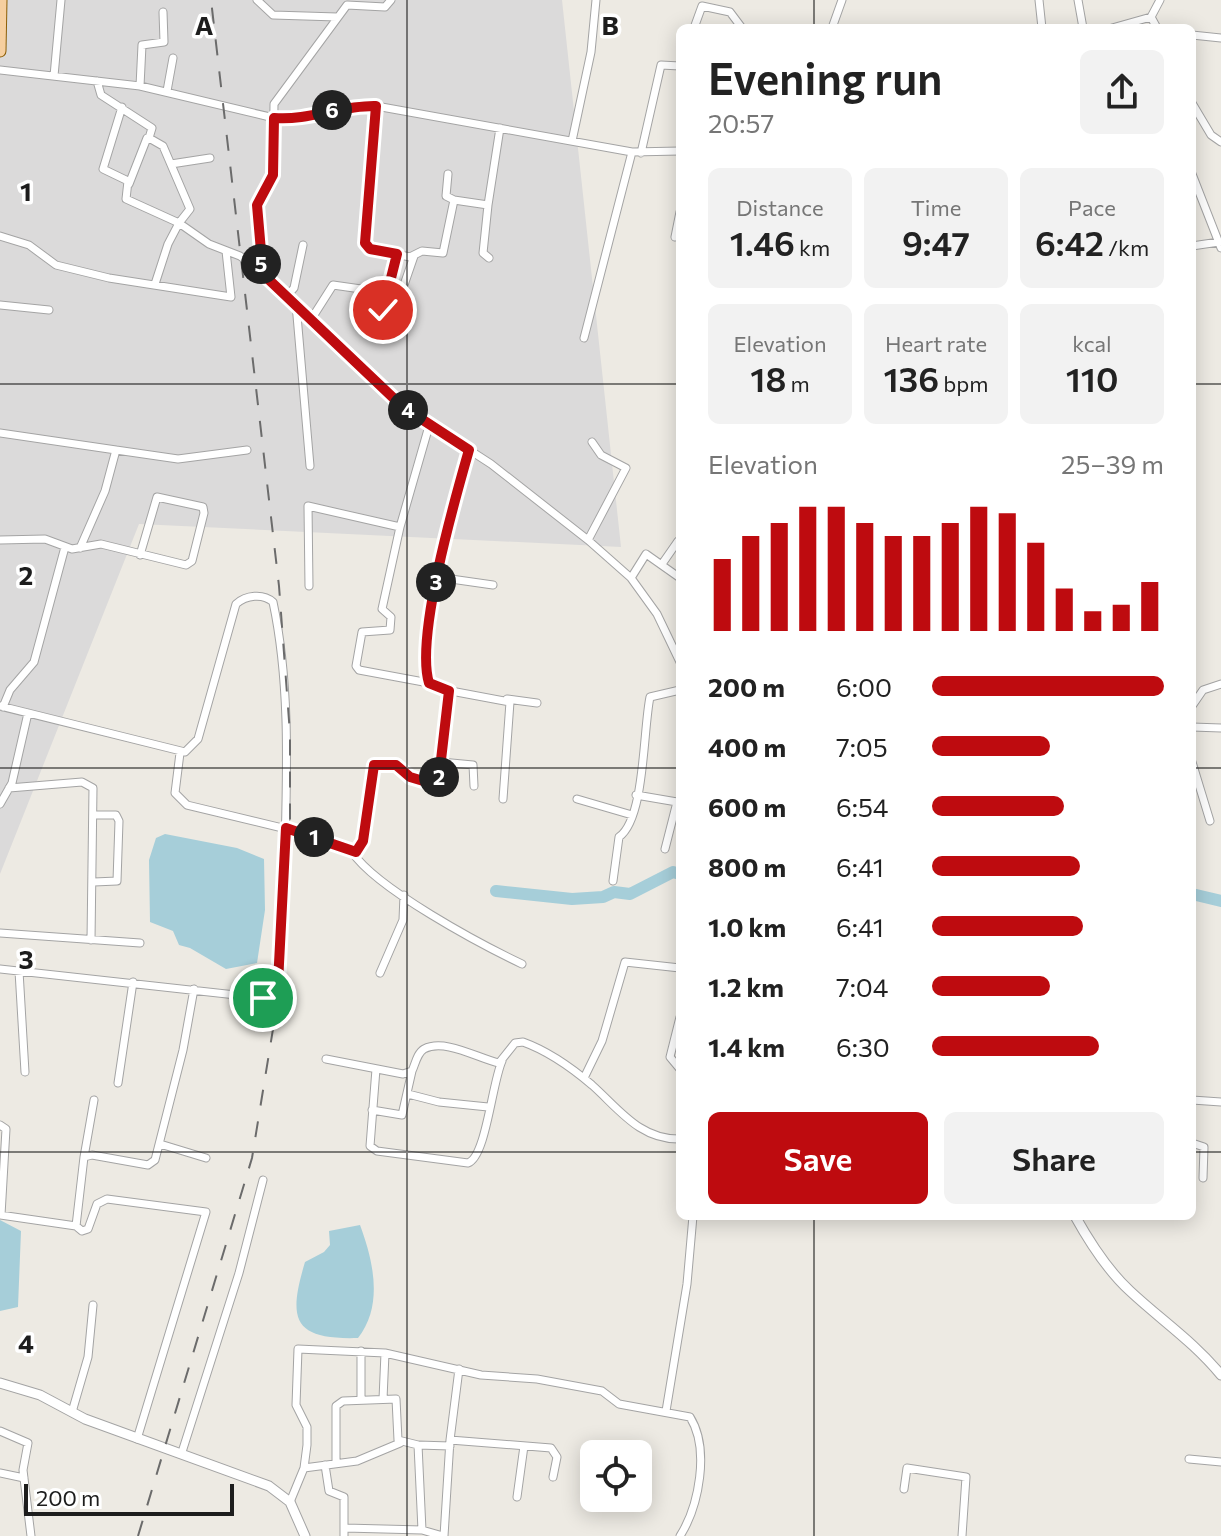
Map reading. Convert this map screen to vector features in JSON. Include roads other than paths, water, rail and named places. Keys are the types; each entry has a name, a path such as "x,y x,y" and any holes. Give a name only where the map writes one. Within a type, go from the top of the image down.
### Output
{"main road":[{"path":"0,51 1,0"}],"street":[{"path":"54,76 61,0"},
{"path":"257,0 273,15 337,17"},
{"path":"391,0 390,6 385,7 345,3 279,94 274,118 273,175 257,205 261,267 267,280 312,318 384,391 429,426 469,450 588,540 631,578 657,614 676,654"},
{"path":"572,141 591,52 596,0"},
{"path":"833,24 842,0"},
{"path":"1039,0 1042,24"},
{"path":"1078,0 1082,24"},
{"path":"1126,24 1151,17 1160,0"},
{"path":"695,24 702,6 730,12 739,24"},
{"path":"140,86 142,45 164,42 163,12"},
{"path":"1151,17 1155,24"},
{"path":"1196,35 1221,38"},
{"path":"167,91 173,58"},
{"path":"584,338 661,65 676,66"},
{"path":"0,70 140,86 274,118 291,120 344,107 376,106 637,152 676,151"},
{"path":"97,81 97,92 152,127 149,138 163,146 190,209 168,244 155,284"},
{"path":"376,106 365,243 370,249 397,254 414,256 422,251 443,253 454,200"},
{"path":"122,107 103,169 127,179 128,186"},
{"path":"1196,110 1211,135 1221,142"},
{"path":"489,258 483,253 500,128"},
{"path":"147,138 126,199 179,223 256,268 261,267"},
{"path":"171,164 210,158"},
{"path":"448,174 446,196 488,205"},
{"path":"1196,184 1220,245 1196,246"},
{"path":"675,237 676,232"},
{"path":"0,236 29,245 52,264 109,278 231,297 226,251"},
{"path":"286,297 294,288 303,245"},
{"path":"397,254 383,307 385,312 395,311 414,256"},
{"path":"312,318 333,285 368,290"},
{"path":"296,304 310,466"},
{"path":"0,305 49,310"},
{"path":"429,426 400,527 382,609 391,617 390,630 362,632 356,666 361,670 429,683 449,691 537,703"},
{"path":"0,433 178,459 247,450"},
{"path":"588,540 626,468 601,455 592,442"},
{"path":"79,549 105,491 116,450"},
{"path":"429,683 426,655 437,577 469,450"},
{"path":"0,540 45,539 79,549 101,544 140,555 190,564 203,507 157,497 140,555"},
{"path":"309,586 308,506 400,527"},
{"path":"662,564 676,544"},
{"path":"0,969 263,998 277,990 284,914 286,828 281,659 271,599 248,596 236,604 198,739 191,749 180,753 2,706 10,690 34,662 65,547"},
{"path":"631,578 646,554 676,575"},
{"path":"437,577 493,585"},
{"path":"1196,700 1203,690 1221,684"},
{"path":"352,852 362,845 374,765 396,765 410,777 430,783 437,780 449,691"},
{"path":"613,881 619,837 628,831 632,815 650,697 676,691"},
{"path":"503,799 510,706 507,699"},
{"path":"0,804 9,788 28,713"},
{"path":"1196,727 1221,728"},
{"path":"180,753 175,788 181,801 202,811 286,828 352,852 362,865 461,933 522,964"},
{"path":"441,762 473,765 474,786"},
{"path":"1196,775 1210,821"},
{"path":"9,788 89,784 95,793 91,940"},
{"path":"636,795 676,802"},
{"path":"577,799 632,815"},
{"path":"665,849 676,814"},
{"path":"94,882 117,881 119,821 116,815 95,815"},
{"path":"380,973 403,920 404,895"},
{"path":"0,933 140,943"},
{"path":"584,1078 602,1041 625,962 676,968"},
{"path":"19,971 25,1072"},
{"path":"118,1083 133,982"},
{"path":"84,1157 92,1155 148,1165 155,1160 194,989"},
{"path":"676,1033 670,1057 676,1064"},
{"path":"376,1069 369,1143 372,1149 468,1163 480,1153 488,1107 502,1061 515,1043 523,1042 584,1078 624,1118 660,1138 676,1139"},
{"path":"372,1110 402,1115 412,1071 420,1053 431,1048 502,1061"},
{"path":"326,1059 403,1074 412,1071"},
{"path":"408,1094 439,1102 488,1107"},
{"path":"76,1226 94,1100"},
{"path":"1196,1100 1221,1102"},
{"path":"0,1125 6,1129 7,1158 0,1215 76,1226 82,1231 88,1229 94,1208 107,1199 206,1212 137,1439"},
{"path":"160,1144 206,1158"},
{"path":"1196,1144 1204,1147 1203,1178"},
{"path":"182,1452 239,1273 263,1180"},
{"path":"666,1411 689,1268 693,1220"},
{"path":"1078,1220 1107,1265 1129,1290 1194,1344 1221,1375"},
{"path":"72,1412 88,1357 93,1305"},
{"path":"290,1502 304,1468 307,1435 296,1405 297,1351 302,1347 385,1353 459,1369 602,1391 619,1404 666,1411 692,1419 698,1449 698,1485 680,1536"},
{"path":"361,1351 361,1400"},
{"path":"383,1399 385,1353"},
{"path":"325,1465 329,1491 344,1497 344,1532 422,1530 443,1536 459,1369"},
{"path":"0,1383 40,1395 137,1439 182,1452 269,1486 290,1502 305,1536"},
{"path":"336,1463 334,1410 343,1401 398,1401 400,1443"},
{"path":"0,1431 27,1440 24,1478 31,1536"},
{"path":"304,1468 366,1458 400,1443 545,1446 556,1452 553,1477"},
{"path":"418,1445 422,1530"},
{"path":"517,1497 524,1446"},
{"path":"1189,1459 1221,1462"},
{"path":"904,1489 907,1468 966,1477 962,1536"},
{"path":"0,1473 24,1478"}],"water":[{"path":"165,834 237,848 264,859 265,910 257,963 226,969 179,945 173,931 150,922 149,860 156,838"},
{"path":"0,1220 21,1231 18,1307 0,1311"},
{"path":"360,1225 374,1282 366,1325 358,1338 319,1335 300,1322 297,1312 305,1262 324,1252 330,1245 329,1231"}],"waterway":[{"path":"496,891 572,899 603,897 614,892 630,894 676,873"},
{"path":"1196,895 1221,901"}],"railway":[{"path":"138,1536 252,1158 280,986 290,836 290,734 279,586 211,0"}]}
